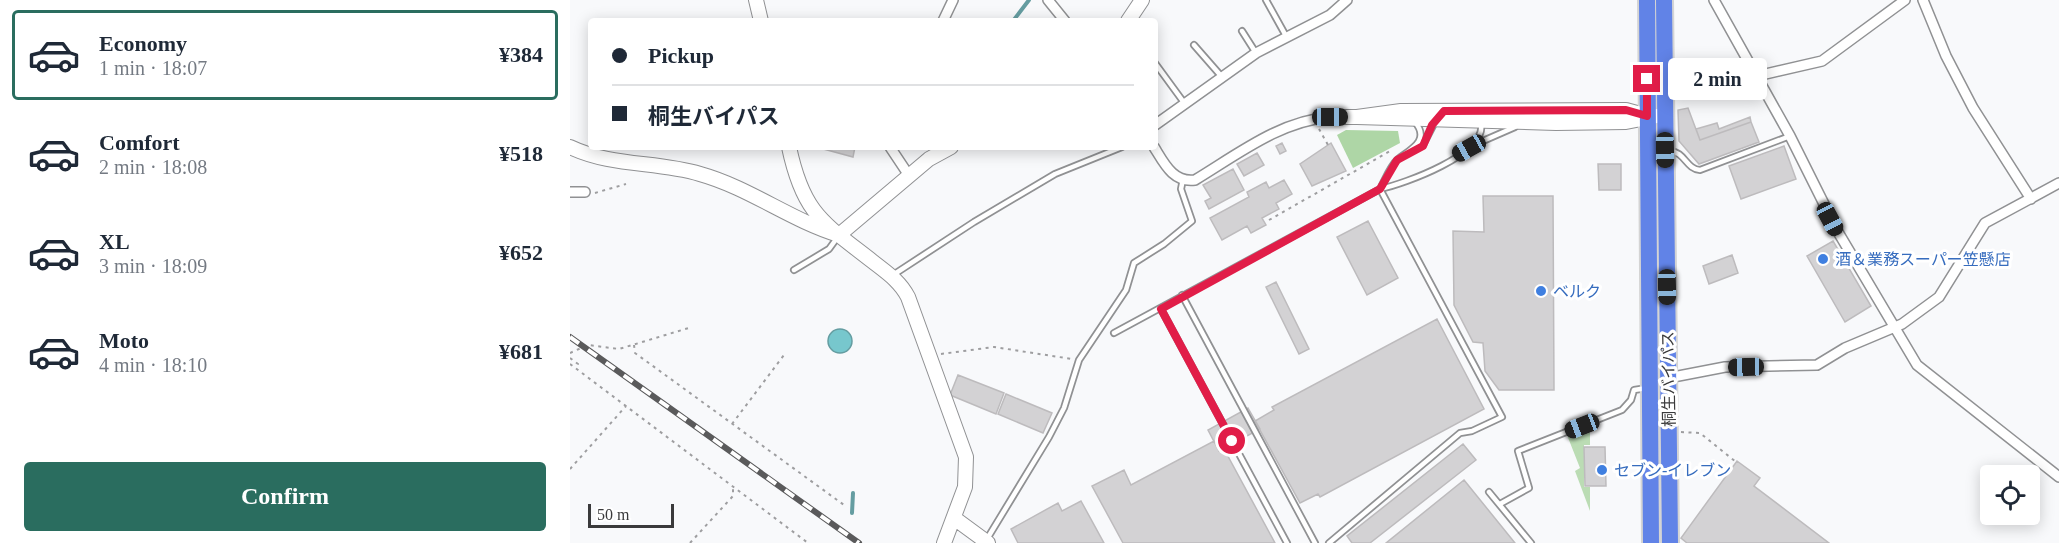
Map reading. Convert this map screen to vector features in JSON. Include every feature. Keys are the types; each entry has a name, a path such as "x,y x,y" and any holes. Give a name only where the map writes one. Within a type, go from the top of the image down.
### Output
{"highway":[{"name":"桐生バイパス","path":"1647,0 1651,543"},
{"name":"桐生バイパス","path":"1664,0 1670,543"}],"street":[{"path":"756,0 760,18"},
{"path":"944,18 953,0"},
{"path":"1048,0 1063,18"},
{"path":"1130,18 1142,0"},
{"path":"1158,123 1256,53 1330,15 1347,0"},
{"path":"1714,0 1790,136 1823,206 1920,369 2059,477"},
{"path":"1757,76 1822,61 1905,0"},
{"path":"1923,0 1946,56 1973,108 2031,199"},
{"path":"1477,116 1626,110 1647,116 1665,116"},
{"path":"1357,117 1401,111 1556,123 1626,122 1647,116"},
{"path":"1156,150 1170,171 1183,179 1195,180 1286,127 1304,119 1357,117 1413,120 1440,115"},
{"path":"570,147 600,159 681,170 716,179 756,196 809,225 839,235"},
{"path":"790,150 796,177 806,201 821,221 891,276 908,297 966,457 965,487 944,543"},
{"path":"892,150 910,177"},
{"path":"839,235 862,213 910,177 929,159 946,150"},
{"path":"1668,378 1717,368 1817,365 1845,348 1895,327 1924,310 1939,297 1985,223 2059,183"},
{"path":"570,192 585,192"},
{"path":"954,518 987,542"}],"lane":[{"path":"1266,0 1286,36"},
{"path":"1242,32 1256,53"},
{"path":"1194,45 1222,77"},
{"path":"1158,67 1185,104"},
{"path":"1380,189 1397,160 1423,146 1440,115"},
{"path":"1474,145 1480,134 1477,116"},
{"path":"1413,120 1420,130 1419,141 1414,150"},
{"path":"1114,333 1380,189 1409,182 1474,145 1512,128 1556,123"},
{"path":"1665,150 1679,152 1696,171 1790,136"},
{"path":"891,276 974,222 1055,174 1115,150"},
{"path":"987,542 1049,437 1064,408 1080,360 1126,290 1134,263 1164,244 1192,221 1181,189 1183,179"},
{"path":"1329,543 1460,433 1472,431 1502,417 1380,189"},
{"path":"795,270 829,249 839,235"},
{"path":"1182,295 1315,543"},
{"path":"1161,309 1287,543"},
{"path":"1500,504 1529,488 1518,451 1622,410 1631,400 1634,390 1649,388"},
{"path":"1489,492 1531,543"}],"path":[{"path":"1320,129 1328,145"},
{"path":"1269,220 1392,150"},
{"path":"585,192 591,195 626,184"},
{"path":"571,352 588,345 612,350 628,347 692,327"},
{"path":"634,345 635,353 844,505"},
{"path":"930,357 955,351 994,347 1080,360"},
{"path":"732,424 784,355"},
{"path":"570,358 578,364 575,368"},
{"path":"570,364 808,543"},
{"path":"570,469 626,406"},
{"path":"1678,432 1700,433 1736,462"},
{"path":"690,543 733,496 733,486"}],"green space":[{"path":"1346,130 1398,131 1400,143 1353,168 1337,135"},
{"path":"1590,427 1590,445 1584,445 1584,487 1590,487 1590,511 1575,471 1580,468 1567,435"}],"water":[{"path":"840,329 848,333 852,341 848,349 840,353 832,349 828,341 832,333"}],"building":[{"path":"1688,108 1700,140 1751,122 1759,142 1699,164 1679,141 1678,110"},
{"path":"1750,117 1751,122 1700,140 1696,129 1717,123 1719,129"},
{"path":"1282,143 1286,151 1280,154 1276,146"},
{"path":"1331,143 1346,171 1312,186 1300,164"},
{"path":"1784,146 1796,179 1741,199 1729,166"},
{"path":"827,150 854,150 853,157"},
{"path":"1257,153 1264,165 1244,176 1237,164"},
{"path":"1598,164 1621,164 1621,190 1599,190"},
{"path":"1233,169 1244,190 1209,209 1205,201 1211,198 1203,185"},
{"path":"1284,180 1292,194 1276,203 1279,209 1262,218 1266,225 1251,233 1247,226 1222,240 1210,218 1249,197 1247,192 1266,182 1269,188"},
{"path":"1483,196 1553,196 1554,390 1499,390 1485,371 1483,343 1473,342 1454,305 1453,231 1484,232"},
{"path":"1368,221 1398,278 1367,295 1337,237"},
{"path":"1833,241 1871,306 1845,322 1807,256"},
{"path":"1732,255 1738,273 1709,284 1703,266"},
{"path":"1276,282 1309,349 1299,354 1266,287"},
{"path":"1437,319 1484,409 1320,497 1318,494 1300,503 1255,421 1274,410 1272,407"},
{"path":"958,375 1004,393 996,414 950,395"},
{"path":"1006,394 1052,413 1043,433 998,414"},
{"path":"1248,408 1260,429 1219,451 1208,430"},
{"path":"1214,441 1219,451 1224,449 1275,543 1123,543 1092,486 1124,470 1131,485"},
{"path":"1463,444 1476,460 1370,543 1352,543 1347,536"},
{"path":"1584,447 1605,447 1606,486 1585,486"},
{"path":"1737,461 1760,478 1754,486 1829,543 1687,543 1681,538"},
{"path":"1464,480 1515,543 1386,543"},
{"path":"1081,501 1104,543 1018,543 1011,529 1058,503 1062,511"}],"waterway":[{"path":"1015,18 1029,0"},
{"path":"852,513 853,493"}],"railway":[{"path":"570,337 859,543"}],"place":[{"name":"酒＆業務スーパー笠懸店","path":"1823,259"},
{"name":"ベルク","path":"1541,291"},
{"name":"セブン-イレブン","path":"1602,470"}],"route":[{"path":"1232,441 1161,309 1182,295 1380,189 1397,160 1423,146 1432,125 1444,111 1626,110 1647,116 1647,79"}]}
